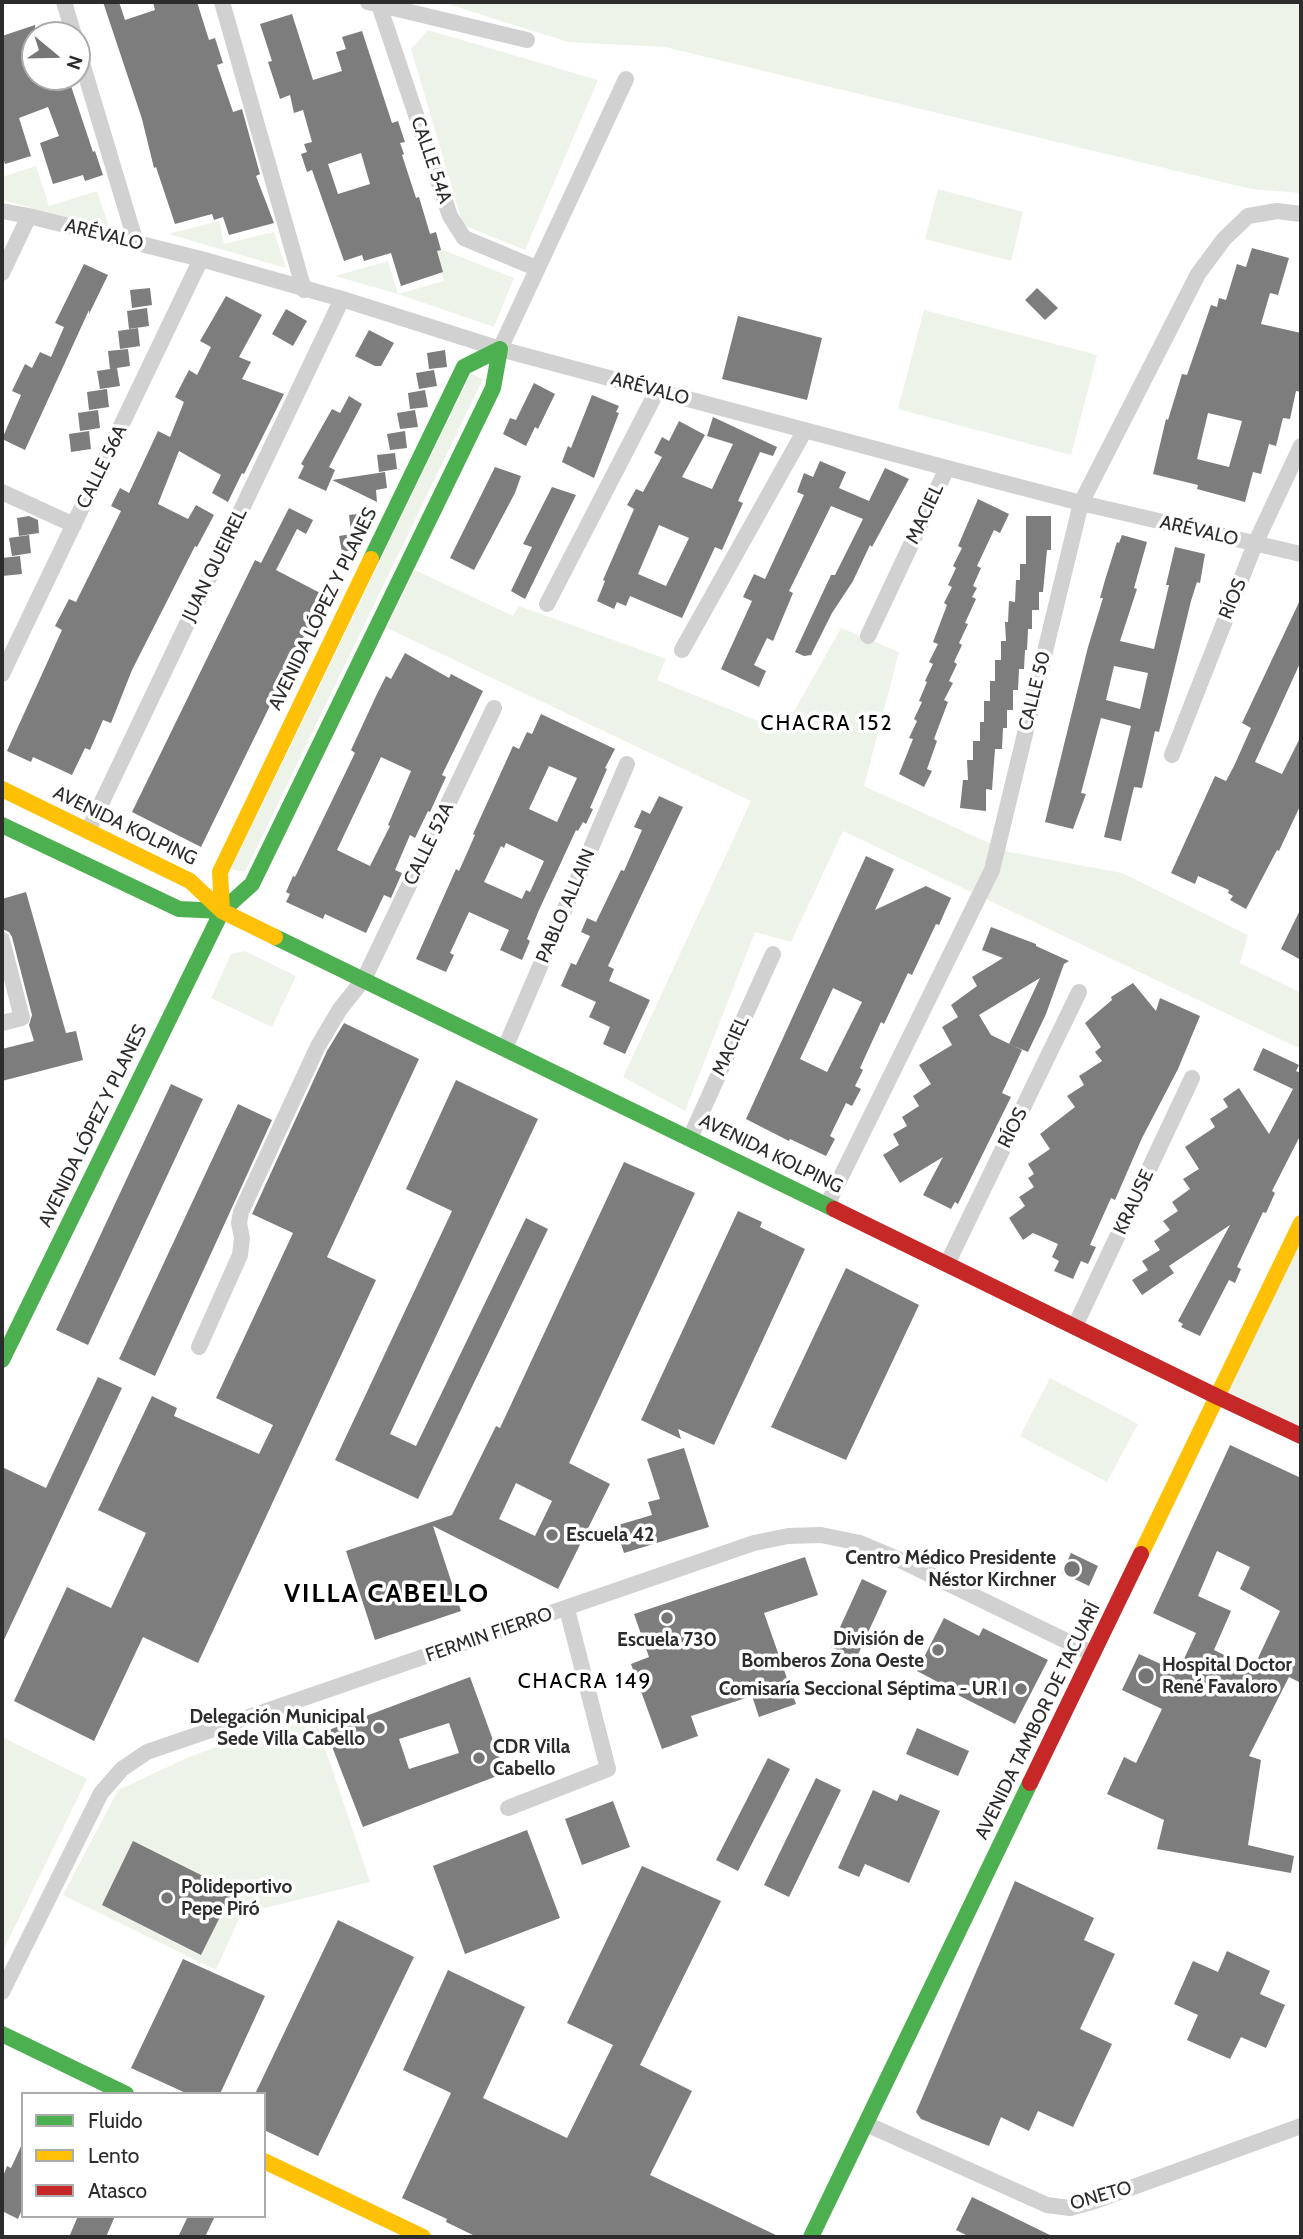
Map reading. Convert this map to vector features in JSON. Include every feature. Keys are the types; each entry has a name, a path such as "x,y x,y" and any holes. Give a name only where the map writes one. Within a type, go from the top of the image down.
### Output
{"main road":[{"name":"AVENIDA LÓPEZ Y PLANES","path":"222,911 220,872 464,367 500,349"},
{"name":"AVENIDA LÓPEZ Y PLANES","path":"3,1354 222,911 252,884 494,388 500,349"},
{"name":"AVENIDA KOLPING","path":"2,789 190,881 222,911 1301,1436"},
{"name":"AVENIDA KOLPING","path":"2,825 179,909 222,911"},
{"name":"AVENIDA TAMBOR DE TACUARÍ","path":"811,2237 1301,1223"},
{"path":"2,2034 122,2092"},
{"path":"266,2162 423,2237"}],"street":[{"path":"64,2 70,21"},
{"path":"222,2 304,290"},
{"path":"373,3 527,40"},
{"name":"CALLE 54A","path":"373,3 450,216 464,238 536,268"},
{"name":"AVENIDA LÓPEZ Y PLANES","path":"500,349 626,79"},
{"path":"90,91 136,243"},
{"name":"ARÉVALO","path":"2,211 201,260 342,299 500,349 947,468 1081,503 1301,554"},
{"name":"CALLE 50","path":"827,1205 992,870 1081,503 1198,274 1224,239 1248,216 1277,211 1301,214"},
{"path":"2,273 29,216"},
{"name":"CALLE 56A","path":"2,674 201,260"},
{"name":"JUAN QUEIREL","path":"88,831 342,299"},
{"path":"547,604 657,391"},
{"path":"682,650 805,430"},
{"name":"RÍOS","path":"1172,755 1255,544 1301,446"},
{"name":"MACIEL","path":"868,636 947,468"},
{"path":"2,492 74,525"},
{"name":"CALLE 52A","path":"199,1347 240,1255 241,1212 318,1046 340,1009 364,979 494,708"},
{"name":"PABLO ALLAIN","path":"505,1048 627,764"},
{"path":"2,940 22,1018 2,1023"},
{"name":"MACIEL","path":"690,1138 773,954"},
{"name":"RÍOS","path":"947,1264 1079,992"},
{"name":"KRAUSE","path":"1075,1326 1192,1078"},
{"name":"FERMIN FIERRO","path":"2,1992 101,1793 122,1769 147,1752 754,1543 788,1536 821,1535 860,1543 1094,1654"},
{"path":"509,1808 608,1769 566,1609"},
{"name":"ONETO","path":"866,2124 1047,2205 1070,2208 1301,2126"}],"shaded area":[{"path":"441,2 1301,2 1301,193 1251,189 665,47 568,42"},
{"path":"428,30 598,80 525,250 463,225 411,49"},
{"path":"36,166 49,206 97,191 110,229 2,200 2,177"},
{"path":"938,189 1023,212 1011,261 925,239"},
{"path":"219,221 224,244 274,232 286,268 168,234"},
{"path":"435,247 514,278 494,327 398,294 444,281"},
{"path":"388,261 398,294 335,276"},
{"path":"924,310 1097,355 1071,455 898,409"},
{"path":"471,373 483,379 245,872 231,869"},
{"path":"415,570 513,616 519,606 666,659 657,680 783,731 841,628 899,652 864,786 1009,852 1122,873 1248,935 1240,963 1301,993 1301,1049 843,831 791,942 755,932 685,1111 623,1077 751,801 387,628"},
{"path":"245,951 296,976 272,1027 211,998 231,954"},
{"path":"1301,1223 1301,1436 1218,1397"},
{"path":"1050,1378 1138,1424 1107,1482 1020,1436"},
{"path":"313,1712 370,1882 241,1914 216,1970 63,1895 118,1790 189,1757"},
{"path":"2,1737 87,1779 2,1953"}],"building":[{"path":"103,2 119,2 125,20 155,10 153,2 197,2 209,40 215,38 223,63 217,65 233,112 242,109 260,174 256,176 274,223 229,235 223,217 214,220 212,214 175,224 156,167 154,168 142,119"},
{"path":"292,14 313,80 342,71 336,52 346,49 342,37 362,31 392,123 398,121 405,142 400,143 404,154 402,155 416,198 419,197 430,234 436,232 441,250 437,251 443,272 401,286 391,253 364,261 362,255 344,261 312,170 307,172 301,154 307,152 304,144 312,142 303,110 294,113 290,95 280,99 260,24","holes":["361,153 370,184 338,194 328,164"]},
{"path":"21,30 21,91 73,91 103,175 85,181 83,175 53,184 40,143 59,136 48,107 19,118 31,156 5,164 2,154 2,36"},
{"path":"1252,248 1289,258 1278,295 1270,293 1261,324 1301,333 1301,392 1296,391 1290,419 1283,418 1276,446 1269,444 1261,474 1253,472 1245,502 1197,489 1198,485 1153,474 1166,419 1168,420 1182,374 1187,375 1211,305 1217,307 1219,298 1226,300 1237,264 1246,267","holes":["1208,413 1242,421 1229,467 1197,459"]},
{"path":"84,264 108,275 89,314 89,310 25,450 2,439 21,395 12,391 25,364 32,368 40,352 51,357 64,327 55,323"},
{"path":"150,288 152,305 132,308 130,290"},
{"path":"1037,288 1058,308 1045,320 1025,300"},
{"path":"226,296 262,315 239,357 251,362 242,379 284,394 228,502 212,493 221,475 179,451 158,504 188,519 196,505 214,515 197,547 195,546 132,670 111,723 103,720 90,750 85,748 72,775 33,757 31,762 7,751 62,630 55,626 69,599 76,602 121,511 111,506 120,488 129,493 158,431 170,437 184,402 175,397 189,370 197,375 211,347 200,341"},
{"path":"147,308 149,326 129,329 127,311"},
{"path":"286,309 307,321 293,346 272,334"},
{"path":"738,316 822,338 807,400 722,379"},
{"path":"138,328 140,346 120,349 118,331"},
{"path":"369,330 394,343 381,366 375,366 355,356"},
{"path":"128,349 130,366 110,369 108,351"},
{"path":"445,350 447,367 429,369 427,353"},
{"path":"117,368 120,386 100,389 97,371"},
{"path":"434,370 437,386 419,389 416,373"},
{"path":"534,383 555,394 538,429 535,427 526,446 503,434 510,418 516,420"},
{"path":"107,389 109,407 89,410 87,392"},
{"path":"425,390 428,407 410,409 408,393"},
{"path":"592,395 619,406 616,412 619,413 594,478 562,462 568,446 571,448"},
{"path":"349,396 362,404 329,467 335,470 326,491 298,478 304,466 301,464 332,409 340,413"},
{"path":"98,410 100,428 80,431 78,413"},
{"path":"415,410 418,427 400,429 397,413"},
{"path":"713,417 777,447 773,456 760,452 738,501 743,503 722,550 715,547 682,618 630,596 626,606 617,602 614,609 597,601 605,581 603,580 634,509 627,505 636,489 643,492 662,457 654,453 662,437 669,441 679,421 705,435 682,477 712,489 733,444 707,436","holes":["659,525 689,538 666,586 638,574"]},
{"path":"89,431 91,449 71,452 69,434"},
{"path":"405,431 407,448 390,450 387,434"},
{"path":"395,453 397,469 379,472 377,455"},
{"path":"820,461 846,472 839,488 869,501 885,468 909,479 811,655 804,656 795,652 831,575 835,575 863,519 831,506 789,591 793,593 773,641 767,638 754,665 766,671 759,687 721,669 752,601 743,597 754,574 765,579 804,495 797,492 804,473 813,477"},
{"path":"495,467 521,476 515,493 474,570 450,558"},
{"path":"385,472 387,488 376,490 377,502 332,480"},
{"path":"552,487 576,495 525,599 511,591 532,547 523,544"},
{"path":"978,499 1009,514 1000,533 994,530 977,566 981,568 973,586 977,588 972,597 976,599 959,643 962,645 954,662 957,664 949,681 953,683 944,700 948,702 934,739 937,741 927,769 932,771 924,787 899,774 913,739 909,738 917,721 914,719 933,664 929,662 938,644 933,642 947,605 944,603 952,587 948,585 962,548 958,546"},
{"path":"289,508 313,520 306,534 297,529 276,570 324,595 201,847 132,812 255,560 261,563"},
{"path":"366,513 369,529 351,532 349,515"},
{"path":"29,516 38,520 39,533 19,536 17,518"},
{"path":"1026,516 1051,516 1051,550 1047,550 1043,592 1039,592 1039,610 1032,610 1032,629 1028,629 1024,669 1019,669 1018,690 1013,690 1013,710 1007,710 1007,728 1003,728 1002,749 995,749 992,790 986,789 986,811 960,808 963,780 968,780 967,760 973,760 973,741 980,741 984,701 990,701 990,681 995,681 995,660 1001,660 1001,641 1006,641 1005,622 1008,622 1009,601 1015,602 1020,564 1026,564"},
{"path":"357,533 359,549 342,552 339,536"},
{"path":"29,535 31,553 12,556 9,538"},
{"path":"1122,535 1147,542 1134,588 1137,589 1120,641 1154,649 1175,547 1205,554 1200,583 1197,582 1191,601 1159,732 1155,731 1142,788 1134,787 1121,841 1104,837 1131,726 1101,718 1081,793 1086,794 1073,829 1045,822 1088,647 1103,598 1100,598 1117,542 1119,543","holes":["1114,666 1148,673 1140,709 1106,700"]},
{"path":"20,556 22,574 2,576 2,558"},
{"path":"1301,598 1301,661 1255,762 1282,774 1301,736 1301,804 1279,851 1277,850 1246,909 1230,900 1233,896 1228,893 1229,890 1198,876 1195,884 1171,873 1215,776 1226,781 1234,766 1251,728 1242,723"},
{"path":"405,653 449,678 451,674 483,691 442,775 446,777 430,812 428,811 415,838 410,835 395,870 402,873 391,898 384,895 366,933 325,914 323,919 286,902 290,894 286,892 355,753 351,750 376,696 386,676 391,679","holes":["381,757 411,771 388,825 390,826 370,866 337,850"]},
{"path":"541,714 615,749 605,768 607,769 586,824 583,822 578,831 576,830 539,910 522,960 500,950 509,930 469,912 450,953 454,955 446,972 416,959 456,869 459,871 513,746 519,749 527,732 532,734","holes":["549,766 577,778 557,822 529,809","506,843 544,861 530,892 526,890 522,899 484,882 501,846 504,848"]},
{"path":"659,796 683,807 608,966 614,969 609,981 650,1000 625,1054 603,1044 610,1027 589,1017 596,1002 561,986 571,963 576,965 590,936 581,932 587,918 596,922 621,870 624,871 642,830 634,827 642,810 650,814"},
{"path":"866,856 894,869 875,910 926,886 951,898 912,975 908,973 884,1024 881,1022 860,1068 863,1070 855,1086 861,1089 852,1106 846,1103 830,1136 835,1139 826,1156 746,1119","holes":["833,988 862,1002 827,1072 800,1059"]},
{"path":"26,892 66,1033 76,1031 83,1060 2,1081 2,1049 34,1041 29,1025 32,1015 12,937 2,929 2,899"},
{"path":"1301,908 1301,960 1281,949"},
{"path":"991,927 1036,944 1069,961 1064,964 1046,1014 1028,1052 1014,1046 1022,1050 1002,1093 1011,1097 958,1204 955,1202 951,1209 923,1195 943,1157 900,1183 883,1155 899,1145 893,1134 907,1126 902,1117 919,1106 913,1096 931,1084 919,1065 952,1045 942,1027 958,1017 951,1005 977,986 972,977 1003,958 982,950","holes":["1040,978 1009,1044 991,1035 979,1015"]},
{"path":"1133,983 1156,1011 1160,998 1200,1016 1178,1069 1142,1138 1115,1200 1111,1198 1090,1245 1096,1247 1088,1264 1081,1261 1073,1279 1054,1271 1059,1261 1052,1257 1058,1244 1033,1233 1023,1240 1009,1218 1025,1206 1019,1197 1034,1187 1028,1178 1034,1174 1028,1164 1050,1149 1040,1134 1075,1107 1067,1096 1084,1085 1079,1076 1102,1061 1095,1052 1101,1047 1085,1023 1112,1000 1111,997"},
{"path":"344,1023 419,1059 327,1257 376,1280 198,1663 143,1637 94,1741 14,1701 67,1587 111,1608 146,1533 98,1510 152,1396 177,1408 174,1416 259,1454 273,1425 216,1398 293,1233 252,1214 327,1051"},
{"path":"1263,1048 1299,1065 1296,1071 1301,1073 1301,1134 1272,1191 1275,1193 1266,1213 1263,1212 1237,1267 1241,1269 1235,1283 1229,1280 1200,1336 1181,1327 1183,1324 1178,1321 1230,1225 1169,1266 1174,1273 1142,1295 1132,1280 1148,1270 1142,1261 1160,1250 1154,1241 1170,1230 1163,1221 1178,1211 1172,1202 1190,1189 1183,1179 1199,1169 1185,1147 1215,1127 1210,1119 1228,1107 1223,1099 1239,1088 1269,1134 1293,1089 1253,1070"},
{"path":"456,1080 538,1119 390,1434 416,1446 526,1218 548,1229 418,1499 335,1460 452,1211 406,1189"},
{"path":"171,1084 203,1099 88,1345 56,1330"},
{"path":"238,1104 272,1120 155,1376 119,1359"},
{"path":"624,1162 695,1193 569,1463 610,1484 558,1589 433,1526 461,1611 375,1640 346,1551 452,1515 496,1426 500,1428","holes":["516,1483 552,1501 535,1536 499,1519"]},
{"path":"738,1211 762,1222 760,1227 805,1249 714,1445 678,1429 681,1439 641,1420"},
{"path":"846,1268 919,1305 846,1460 771,1427"},
{"path":"98,1377 122,1388 2,1644 2,1467 46,1488"},
{"path":"1230,1445 1301,1478 1301,1683 1289,1677 1249,1756 1261,1760 1248,1845 1294,1856 1291,1873 1157,1849 1164,1820 1107,1794 1124,1757 1136,1763 1162,1709 1122,1690 1139,1654 1178,1672 1196,1633 1153,1613","holes":["1217,1551 1250,1567 1240,1589 1280,1611 1253,1669 1214,1650 1231,1611 1198,1596"]},
{"path":"684,1448 709,1527 624,1553 615,1526 652,1515 648,1502 660,1499 647,1459"},
{"path":"1071,1553 1098,1566 1089,1586 1062,1573"},
{"path":"805,1557 818,1595 764,1613 796,1704 759,1717 752,1696 691,1716 698,1736 662,1749 631,1664 649,1657 634,1614"},
{"path":"862,1579 887,1591 856,1659 831,1647"},
{"path":"944,1618 979,1636 983,1628 1048,1660 1015,1724 917,1671"},
{"path":"470,1677 505,1773 363,1827 326,1731","holes":["449,1723 459,1753 409,1769 399,1739"]},
{"path":"917,1728 969,1751 958,1776 906,1754"},
{"path":"768,1758 790,1769 738,1871 716,1860"},
{"path":"816,1778 841,1790 789,1897 764,1885"},
{"path":"873,1790 897,1801 900,1794 940,1811 909,1883 865,1864 859,1877 838,1868"},
{"path":"613,1801 630,1847 582,1865 565,1819"},
{"path":"527,1830 560,1918 465,1954 433,1866"},
{"name":"Polideportivo Pepe Piró","path":"133,1841 233,1891 201,1955 102,1905"},
{"path":"642,1866 721,1901 640,2065 692,2091 650,2175 780,2237 477,2237 446,2222 447,2219 402,2198 451,2093 403,2070 448,1970 525,2007 483,2098 567,2138 613,2045 567,2023"},
{"path":"1015,1881 1094,1918 1084,1940 1115,1954 1080,2029 1112,2044 1073,2127 1038,2111 1029,2131 1001,2117 989,2146 921,2119 916,2112"},
{"path":"338,1920 414,1957 318,2156 266,2131 266,2092 256,2092"},
{"path":"1227,1951 1270,1971 1260,1994 1285,2005 1266,2048 1241,2037 1230,2059 1187,2040 1198,2015 1174,2004 1193,1961 1218,1972"},
{"path":"183,1959 265,1996 221,2092 184,2092 131,2068"},
{"path":"21,2146 21,2212 18,2219 2,2211 2,2179 7,2166 11,2168"},
{"path":"972,2197 1054,2237 970,2237 956,2230"},
{"path":"77,2218 114,2218 106,2237 69,2237"},
{"path":"187,2218 214,2218 205,2237 178,2237"}],"traffic: fast":[{"path":"371,559 464,367 500,349"},
{"path":"222,911 252,884 493,388 500,349"},
{"path":"2,825 179,909 222,911"},
{"path":"2,1360 222,911"},
{"path":"275,937 834,1209"},
{"path":"811,2237 1030,1783"},
{"path":"2,2034 122,2092"}],"traffic: slow":[{"path":"222,911 220,872 371,559"},
{"path":"2,789 190,881 222,911 275,937"},
{"path":"1141,1554 1301,1223"},
{"path":"266,2162 423,2237"}],"traffic: jam":[{"path":"834,1209 1218,1397"},
{"path":"1218,1397 1301,1436"},
{"path":"1030,1783 1141,1554"}],"place":[{"name":"Escuela 42","path":"552,1535"},
{"name":"Centro Médico Presidente Néstor Kirchner","path":"1072,1569"},
{"name":"Escuela 730","path":"667,1618"},
{"name":"División de Bomberos Zona Oeste","path":"938,1650"},
{"name":"Hospital Doctor René Favaloro","path":"1146,1676"},
{"name":"Comisaría Seccional Séptima - UR I","path":"1021,1689"},
{"name":"Delegación Municipal Sede Villa Cabello","path":"379,1728"},
{"name":"CDR Villa Cabello","path":"479,1758"},
{"name":"Polideportivo Pepe Piró","path":"167,1898"}],"district":[{"name":"CHACRA 152","path":"827,724"},
{"name":"VILLA CABELLO","path":"387,1594"},
{"name":"CHACRA 149","path":"585,1682"}]}
